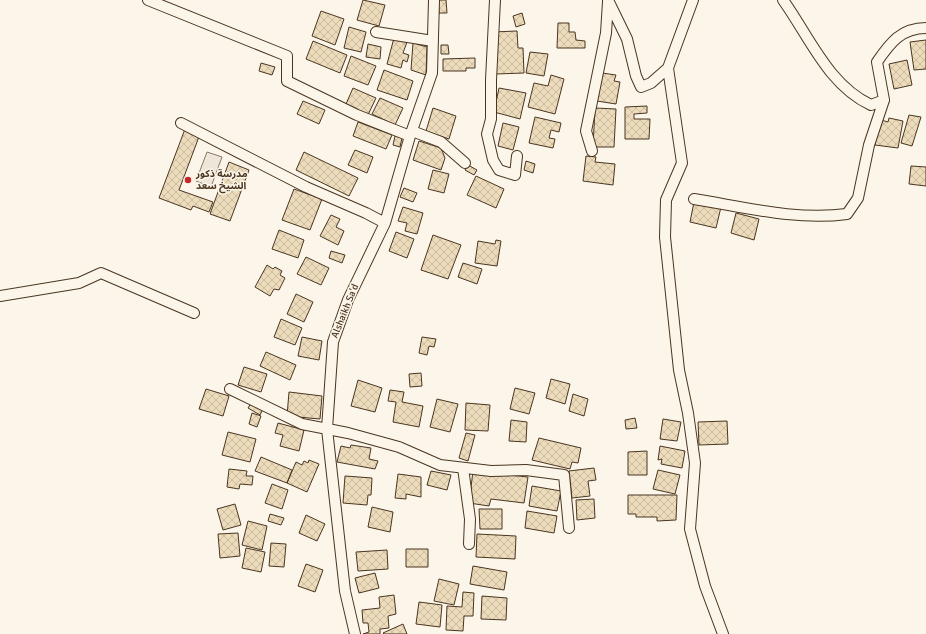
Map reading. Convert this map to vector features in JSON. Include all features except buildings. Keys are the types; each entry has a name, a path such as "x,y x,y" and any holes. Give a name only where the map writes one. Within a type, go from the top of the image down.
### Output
{"street":[{"path":"148,0 287,56 287,81 357,116 440,142 465,163"},
{"name":"Alshaikh Sa'd","path":"355,634 345,591 327,429 333,342 348,300 385,223 411,134 432,73 434,0"},
{"path":"495,0 491,80 492,119 487,134 493,160 499,170 515,175 517,156"},
{"path":"608,0 627,39 636,76 641,87 650,83 668,68"},
{"path":"592,151 586,131 606,33 608,0"},
{"path":"692,0 668,68 682,162 666,200 665,237 679,370 688,413 694,463 690,529 705,586 724,634"},
{"path":"783,0 803,34 830,71 859,99 871,105 884,100"},
{"path":"694,199 779,213 827,217 847,214 858,198 869,145 884,100 877,62 889,44 913,28 926,28"},
{"path":"376,32 433,41"},
{"path":"181,123 306,187 385,223"},
{"path":"0,296 79,284 101,273 194,313"},
{"path":"230,389 302,424 399,447 440,465 491,471 526,470 564,475 569,528"},
{"path":"463,468 470,518 469,544"}],"shaded area":[{"path":"207,152 222,157 211,187 196,181"}],"place":[{"name":"مدرسة ذكور الشيخ سعد","path":"188,180"}]}
